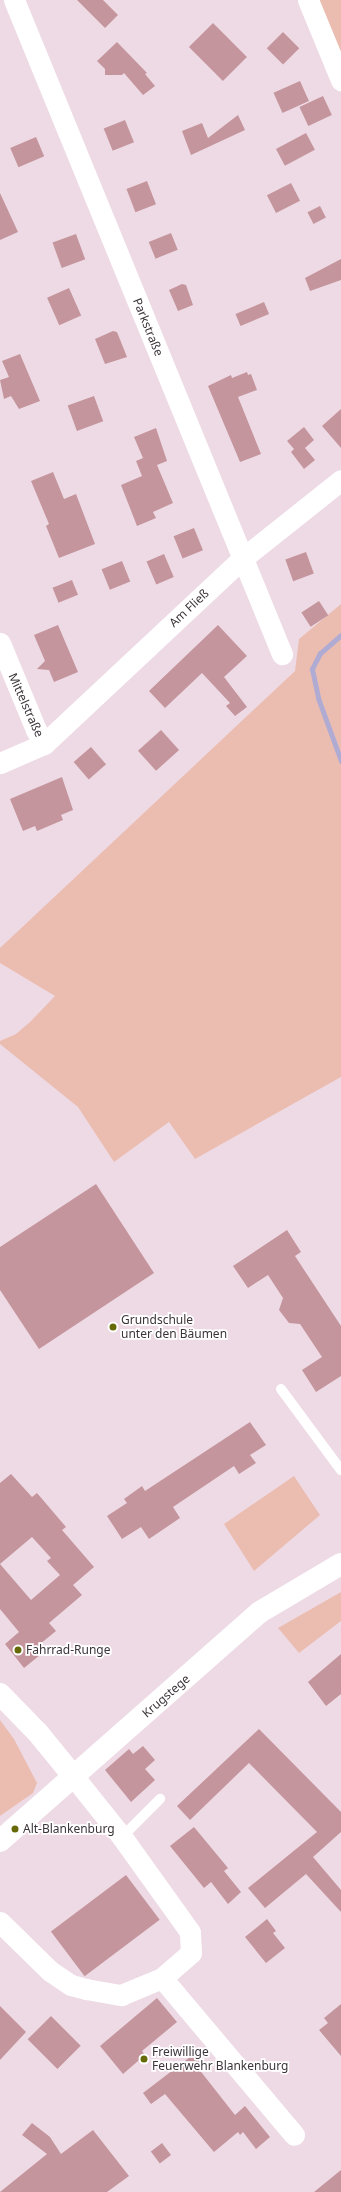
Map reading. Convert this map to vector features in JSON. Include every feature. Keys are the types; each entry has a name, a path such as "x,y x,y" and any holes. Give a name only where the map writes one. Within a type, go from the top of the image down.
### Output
{"main road":[{"name":"Krugstege","path":"0,1841 260,1612 341,1564"},
{"path":"0,1694 38,1733 74,1777"}],"street":[{"name":"Parkstraße","path":"14,0 282,654"},
{"path":"308,0 341,80"},
{"name":"Am Fließ","path":"0,763 44,744 242,558 341,480"},
{"name":"Mittelstraße","path":"0,643 36,730 44,744"},
{"path":"0,1922 50,1971 71,1984 122,1995 162,1978 191,1953 190,1932 122,1837 74,1777"},
{"path":"162,1978 294,2135"}],"lane":[{"path":"281,1389 341,1470"},
{"path":"122,1837 160,1799"}],"shaded area":[{"path":"318,0 341,0 341,63"},
{"path":"341,604 341,1077 195,1159 169,1122 114,1162 78,1107 0,1044 0,1041 16,1034 30,1022 55,996 0,963 0,948 295,671 299,639"},
{"path":"294,1476 320,1515 254,1571 224,1524"},
{"path":"341,1592 341,1621 299,1653 278,1628"},
{"path":"0,1720 14,1739 37,1783 33,1793 0,1816"}],"building":[{"path":"77,0 103,0 118,15 105,28"},
{"path":"213,23 247,57 223,81 189,47"},
{"path":"283,32 299,48 283,65 267,48"},
{"path":"117,42 147,73 145,74 155,86 143,95 124,73 122,75 105,75 105,69 97,61"},
{"path":"300,81 309,101 282,113 274,93"},
{"path":"323,96 332,115 308,126 299,107"},
{"path":"238,115 245,130 191,155 182,131 202,123 208,138"},
{"path":"125,120 134,142 113,151 104,129"},
{"path":"306,133 315,150 285,166 276,149"},
{"path":"36,137 44,156 18,167 10,148"},
{"path":"147,181 156,204 135,212 126,189"},
{"path":"291,183 300,201 276,213 267,195"},
{"path":"0,193 18,232 0,240"},
{"path":"320,206 326,218 313,224 308,212"},
{"path":"171,233 178,250 155,259 149,242"},
{"path":"76,234 85,259 62,268 53,243"},
{"path":"341,259 341,280 310,291 305,278"},
{"path":"182,284 186,285 193,305 178,311 169,290"},
{"path":"69,288 81,315 59,325 47,298"},
{"path":"264,302 269,314 241,326 235,314"},
{"path":"113,331 117,332 127,357 105,364 95,339"},
{"path":"20,354 40,401 19,409 11,396 4,399 0,380 9,377 2,361"},
{"path":"247,372 248,375 251,374 257,390 238,397 261,454 240,462 208,386 231,375 232,378"},
{"path":"94,396 103,421 77,431 68,406"},
{"path":"341,409 341,448 322,426"},
{"path":"304,427 314,440 305,448 315,460 304,469 291,452 294,449 287,441"},
{"path":"156,428 167,461 157,465 173,503 153,512 156,518 137,526 121,485 142,476 136,461 143,458 134,437"},
{"path":"53,472 64,499 76,494 95,544 59,558 46,526 49,524 31,481"},
{"path":"194,528 203,550 183,558 174,536"},
{"path":"306,552 314,574 293,581 285,560"},
{"path":"164,554 174,577 156,584 147,561"},
{"path":"122,561 130,581 110,590 102,569"},
{"path":"72,580 78,595 59,603 53,588"},
{"path":"319,601 328,615 311,627 301,612"},
{"path":"58,625 78,672 54,682 49,670 37,669 45,661 34,635"},
{"path":"218,625 247,656 224,677 247,707 235,716 226,706 230,703 202,673 165,708 149,691"},
{"path":"161,730 179,750 156,771 138,751"},
{"path":"91,747 106,764 89,779 74,762"},
{"path":"62,777 73,810 61,815 63,820 37,831 35,826 23,831 10,799"},
{"path":"96,1184 154,1273 39,1349 0,1290 0,1247"},
{"path":"287,1230 301,1252 295,1256 341,1326 341,1376 316,1392 302,1370 322,1357 300,1324 289,1323 279,1310 283,1298 268,1275 248,1288 233,1266"},
{"path":"250,1422 266,1445 250,1455 256,1463 239,1474 234,1466 173,1507 180,1518 149,1539 141,1527 122,1539 107,1516 127,1503 124,1499 142,1486 145,1491"},
{"path":"11,1474 32,1497 37,1493 66,1527 62,1530 94,1567 73,1585 82,1595 49,1623 56,1631 40,1644 45,1651 24,1668 5,1644 19,1632 0,1609 0,1564 0,1483","holes":["32,1537 51,1558 47,1561 60,1575 31,1600 0,1564"]},
{"path":"341,1654 341,1694 326,1706 308,1682"},
{"path":"259,1729 341,1812 341,1832 313,1857 341,1890 341,1912 306,1874 265,1908 248,1888 317,1832 249,1763 190,1820 177,1806"},
{"path":"143,1746 155,1760 145,1769 155,1780 131,1802 105,1770 129,1749 133,1754"},
{"path":"194,1827 228,1868 224,1871 241,1892 228,1904 211,1882 204,1888 170,1846"},
{"path":"126,1875 160,1920 85,1976 51,1932"},
{"path":"267,1919 276,1931 273,1933 285,1948 266,1963 245,1937"},
{"path":"157,1998 177,2022 142,2051 145,2055 123,2074 100,2046"},
{"path":"341,2004 341,2056 319,2030 328,2023 324,2018"},
{"path":"0,2006 26,2032 0,2060"},
{"path":"51,2016 81,2046 57,2069 28,2039"},
{"path":"194,2054 202,2065 198,2068 235,2115 245,2106 270,2137 256,2149 243,2132 240,2135 238,2132 214,2152 165,2094 151,2104 143,2093"},
{"path":"32,2123 50,2137 61,2154 93,2130 129,2176 107,2192 0,2192 47,2154 22,2135"},
{"path":"162,2143 171,2155 160,2163 151,2151"},
{"path":"341,2170 341,2192 314,2192"}],"waterway":[{"path":"341,635 320,653 312,669 318,698 341,761"}],"place":[{"name":"Grundschule unter den Bäumen","path":"113,1327"},
{"name":"Fahrrad-Runge","path":"18,1650"},
{"name":"Alt-Blankenburg","path":"15,1829"},
{"name":"Freiwillige Feuerwehr Blankenburg","path":"144,2059"}]}
